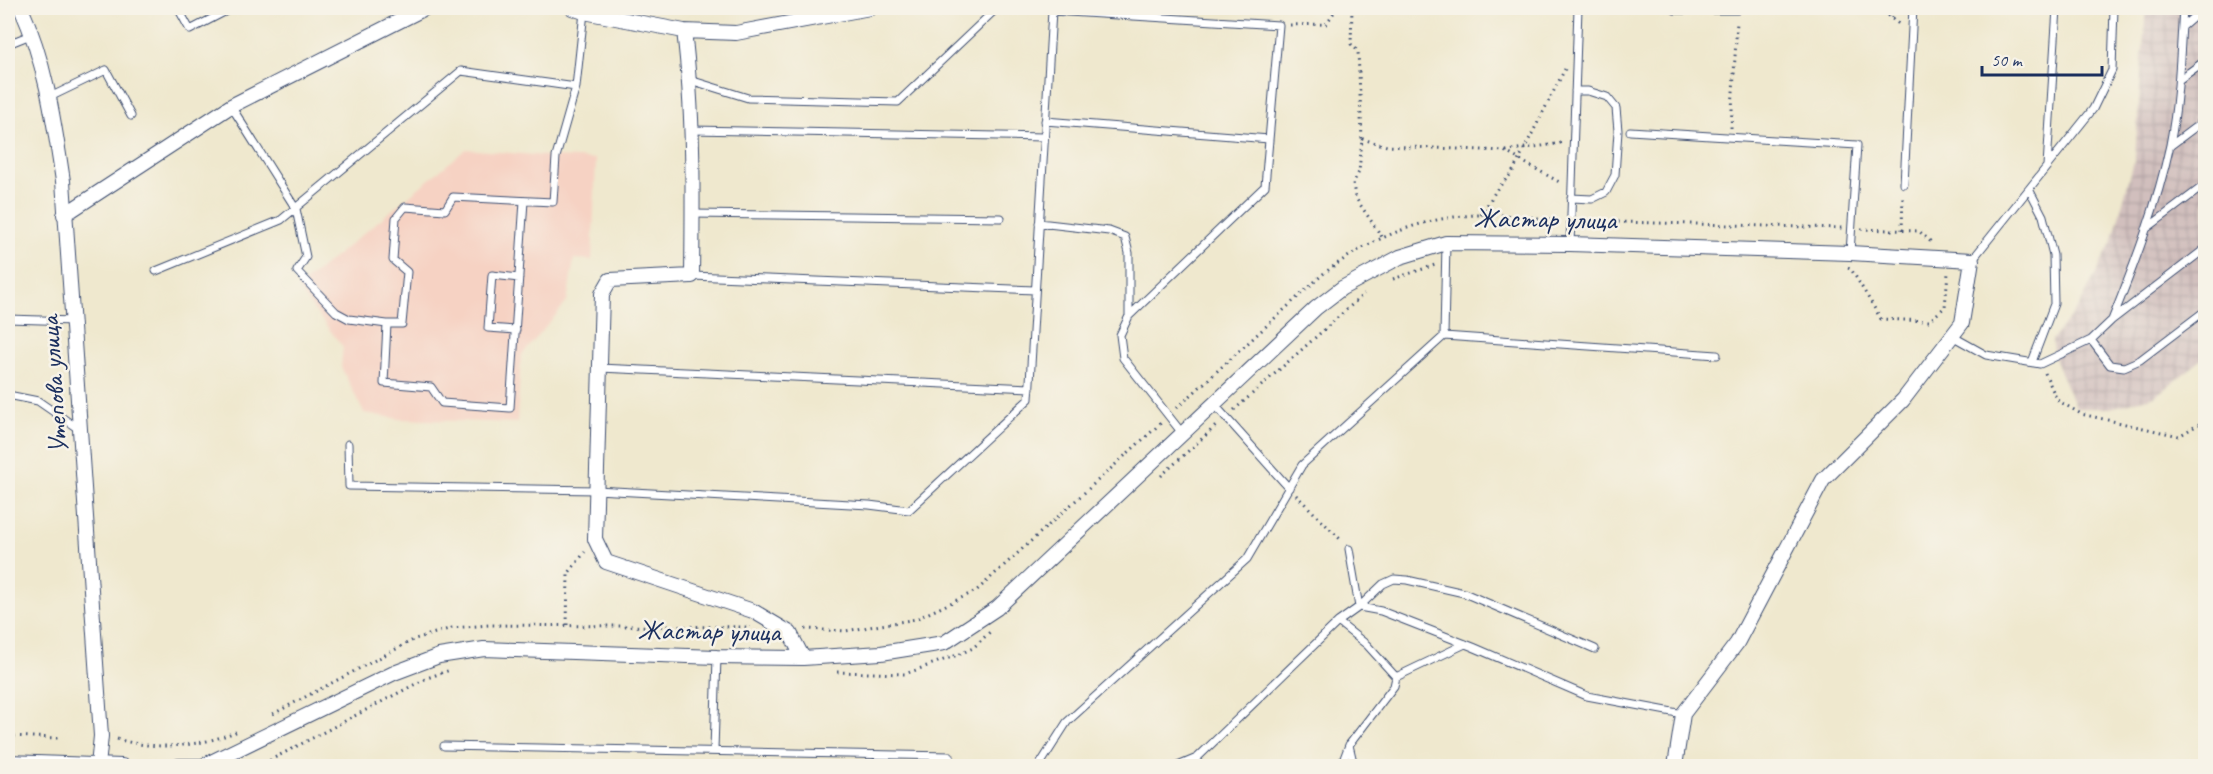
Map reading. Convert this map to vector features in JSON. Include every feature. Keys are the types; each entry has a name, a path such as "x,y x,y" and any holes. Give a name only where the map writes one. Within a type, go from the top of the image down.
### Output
{"street":[{"name":"Утепова улица","path":"21,8 33,34 50,97 63,181 82,431 101,736 98,766"},
{"path":"64,215 231,106 425,8"},
{"path":"578,10 684,31 736,33 870,8"},
{"path":"684,31 690,80 692,130 692,276 610,280 603,294 594,539 606,562 753,611 790,633 803,658"},
{"name":"Жастар улица","path":"179,766 203,766 394,673 439,656 484,649 803,658 881,653 944,643 997,608 1316,308 1342,288 1400,257 1446,243 1570,244 1850,253 1972,260"},
{"path":"1675,766 1683,714 1737,643 1823,480 1904,399 1962,323 1972,260"},
{"path":"8,762 122,766"}],"lane":[{"path":"178,8 190,30 232,8"},
{"path":"690,80 748,98 898,102 997,8"},
{"path":"1570,244 1578,8"},
{"path":"1673,8 1675,10 1737,9"},
{"path":"1904,184 1912,8"},
{"path":"2047,166 2057,8"},
{"path":"1972,260 2093,109 2112,70 2114,8"},
{"path":"2112,320 2146,228 2170,146 2180,79 2183,8"},
{"path":"2182,27 2204,8"},
{"path":"231,106 296,209 306,257 297,271 336,312 349,319 402,324 407,272 393,260 396,218 405,207 445,210 453,197 553,202 556,157 576,87 578,10"},
{"path":"348,444 350,486 596,490 869,505 909,510 1029,399 1052,11 1070,10 1279,26 1265,186 1129,316 1120,335 1123,358 1182,433"},
{"path":"8,44 33,34"},
{"path":"2180,79 2205,60"},
{"path":"50,97 106,70 131,116"},
{"path":"156,271 281,220 461,71 576,87"},
{"path":"1571,194 1592,199 1606,192 1615,175 1618,131 1616,108 1607,97 1588,91 1575,92"},
{"path":"2170,146 2205,118"},
{"path":"1045,121 1269,139"},
{"path":"692,130 1044,137"},
{"path":"1630,131 1857,145 1850,253"},
{"path":"2146,228 2205,184"},
{"path":"2029,189 2043,216 2054,255 2054,304 2032,362"},
{"path":"387,324 384,384 431,387 442,403 510,408 524,201"},
{"path":"693,214 1001,218"},
{"path":"1039,223 1109,231 1125,237 1129,253 1129,316"},
{"path":"1444,336 1446,243"},
{"path":"1952,336 1986,355 2040,364 2091,340 2112,320 2205,248"},
{"path":"516,330 488,328 492,276 519,278"},
{"path":"692,276 1035,290"},
{"path":"2091,340 2110,365 2124,368 2140,360 2205,310"},
{"path":"8,319 74,321"},
{"path":"1039,766 1066,722 1247,559 1302,465 1444,336 1717,356"},
{"path":"600,368 1030,388"},
{"path":"8,395 38,401 82,431"},
{"path":"1214,404 1288,488"},
{"path":"1349,549 1359,607"},
{"path":"1178,766 1197,758 1338,622 1359,607 1383,584 1394,579 1407,579 1464,593 1595,649"},
{"path":"1359,607 1381,611 1587,696 1683,714"},
{"path":"1338,622 1366,645 1396,677"},
{"path":"1396,677 1465,644"},
{"path":"714,750 717,657"},
{"path":"1341,766 1349,745 1394,686 1396,677"},
{"path":"1349,745 1354,766"},
{"path":"444,746 950,756"}],"path":[{"path":"1279,26 1326,24 1337,8"},
{"path":"1352,8 1351,44 1359,51 1362,139 1359,172 1353,183 1355,196 1382,237"},
{"path":"1878,8 1911,34"},
{"path":"1892,19 1893,8"},
{"path":"1730,137 1737,9"},
{"path":"1481,215 1497,189 1512,173 1561,74 1576,54"},
{"path":"1362,139 1387,146 1504,151 1548,146 1573,140"},
{"path":"1504,151 1571,194"},
{"path":"1902,231 1904,184"},
{"path":"271,715 415,639 452,628 489,625 712,625 846,631 881,627 916,619 976,591 1141,443 1323,274 1348,255 1403,228 1443,218 1481,215 1919,231 1949,258"},
{"path":"2040,364 2057,400 2081,414 2179,436 2205,420"},
{"path":"1288,488 1349,549"},
{"path":"567,625 568,574 594,539"},
{"path":"117,739 139,746 180,746 206,742 241,730"},
{"path":"8,736 58,738"}],"shaded area":[{"path":"2146,8 2205,8 2205,357 2155,396 2110,408 2076,408 2055,361 2052,340 2080,305 2113,239 2135,158"},
{"path":"466,149 596,159 592,260 574,259 567,302 521,356 517,423 399,419 364,413 341,367 343,347 297,288"}]}
